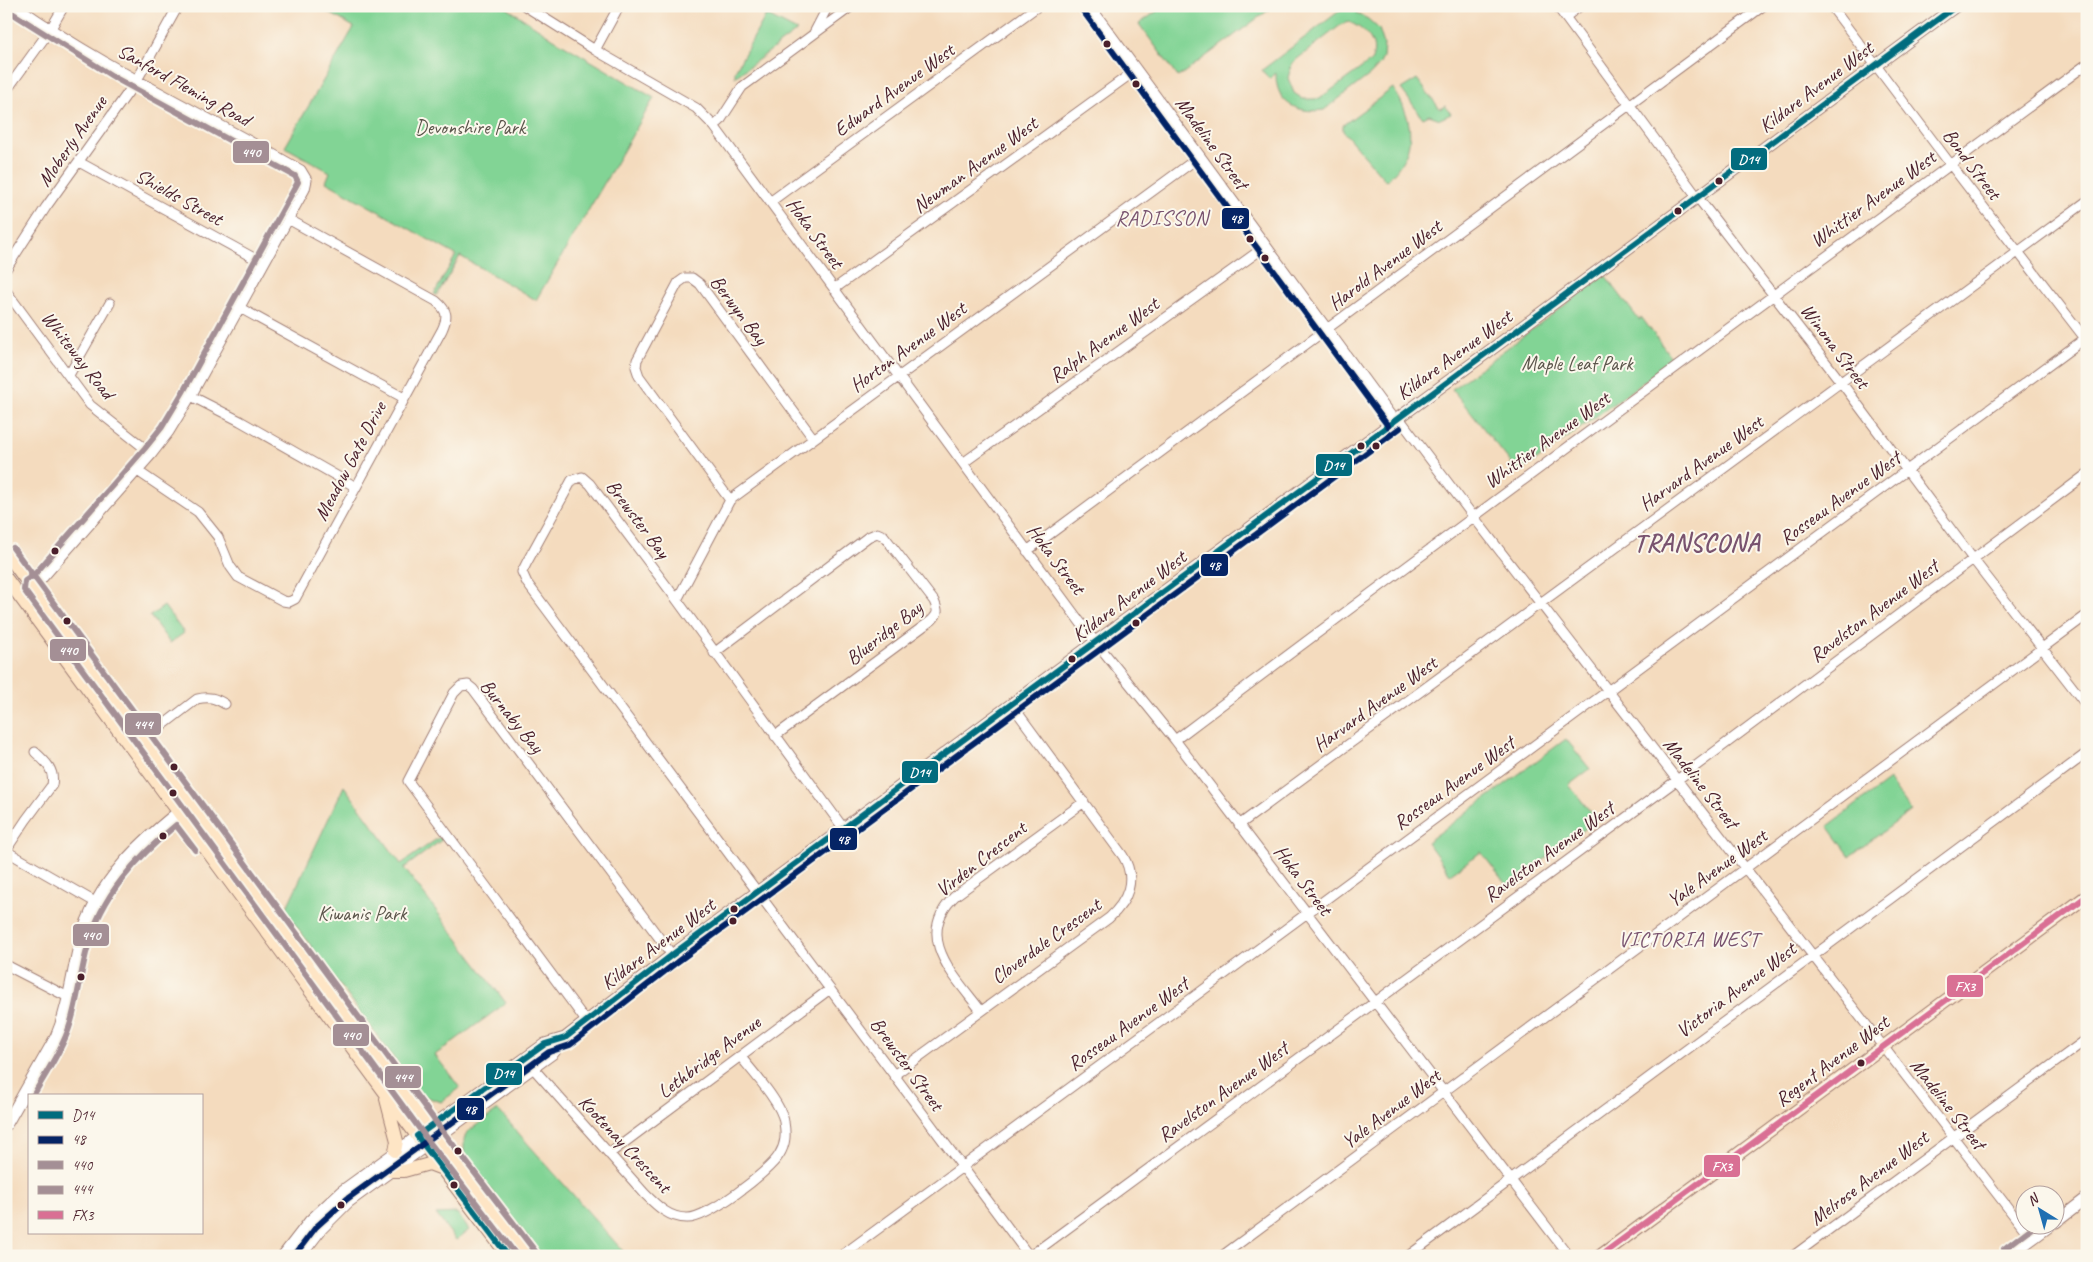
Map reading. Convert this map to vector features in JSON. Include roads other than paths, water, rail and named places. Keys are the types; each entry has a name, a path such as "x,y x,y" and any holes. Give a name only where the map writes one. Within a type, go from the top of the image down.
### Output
{"main road":[{"path":"6,553 434,1132 528,1256"},
{"path":"6,578 384,1092 508,1256"},
{"name":"Regent Avenue West","path":"1600,1256 2087,896"},
{"path":"384,1092 398,1141 395,1151"},
{"path":"390,1171 404,1171 429,1164 442,1169"}],"street":[{"name":"Sanford Fleming Road","path":"17,6 50,30 301,170 307,180 305,189 240,308 169,432 152,454 40,581 19,596"},
{"path":"6,92 50,30 64,6"},
{"name":"Moberly Avenue","path":"6,270 46,207 137,80 178,6"},
{"name":"Hoka Street","path":"525,6 595,50 696,108 714,126 1027,551 1175,740 1569,1256"},
{"path":"595,50 619,6"},
{"path":"813,35 828,6"},
{"path":"714,126 720,121 742,87 852,6"},
{"name":"Edward Avenue West","path":"770,202 1038,6"},
{"name":"Madeline Street","path":"1090,6 1199,157 1397,420 1541,603 1811,956 2032,1239"},
{"name":"Winona Street","path":"1557,6 1698,198 1841,382 1973,559 2087,706"},
{"path":"1565,17 1580,6"},
{"name":"Harold Avenue West","path":"1027,551 1764,6"},
{"name":"Bond Street","path":"1831,6 1950,165 2086,339"},
{"name":"Kildare Avenue West","path":"283,1256 310,1221 335,1198 395,1151 417,1136 434,1132 554,1053 565,1038 672,955 1956,6"},
{"name":"Whittier Avenue West","path":"1175,740 1473,516 2087,64"},
{"name":"Newman Avenue West","path":"834,289 1136,70"},
{"name":"Horton Avenue West","path":"677,600 730,500 1199,157"},
{"name":"Shields Street","path":"79,162 263,263"},
{"name":"Harvard Avenue West","path":"1239,825 1494,640 1541,603 2087,201"},
{"name":"Meadow Gate Drive","path":"136,470 198,512 218,537 230,566 238,577 283,601 289,602 296,598 442,330 447,315 445,310 436,301 288,219"},
{"name":"Ralph Avenue West","path":"963,463 1266,246"},
{"name":"Berwyn Bay","path":"730,500 639,376 636,367 640,354 678,284 685,278 692,278 700,284 813,438"},
{"name":"Whiteway Road","path":"6,291 90,405 152,454"},
{"path":"68,375 110,303"},
{"path":"240,308 404,398"},
{"name":"Rosseau Avenue West","path":"841,1256 2086,339"},
{"path":"191,396 240,421 356,487"},
{"name":"Ravelston Avenue West","path":"1030,1256 1677,780 2087,474"},
{"name":"Brewster Bay","path":"758,893 527,582 522,572 572,480 582,477 590,484 844,829"},
{"name":"Blueridge Bay","path":"714,653 868,538 877,534 884,536 934,601 938,610 932,620 776,736"},
{"name":"Yale Avenue West","path":"1222,1256 2087,615"},
{"name":"Burnaby Bay","path":"586,1021 408,780 454,693 461,686 468,685 473,689 672,955"},
{"path":"132,749 198,699 214,698 225,704"},
{"name":"Cloverdale Crescent","path":"894,1075 1109,918 1122,904 1128,893 1131,874 1128,865 1012,704"},
{"path":"35,752 49,764 53,778 52,785 6,850 95,902"},
{"name":"Victoria Avenue West","path":"1408,1256 2087,753"},
{"path":"6,1125 62,1023 80,940 95,902 106,884 131,852 191,802"},
{"name":"Virden Crescent","path":"981,1011 941,954 936,934 938,918 945,905 956,895 1084,802"},
{"name":"Brewster Street","path":"758,893 961,1167 1030,1256"},
{"path":"6,965 68,997"},
{"name":"Lethbridge Avenue","path":"609,1154 830,989"},
{"name":"Kildare Avenue West","path":"434,1132 545,1044 565,1038"},
{"name":"Melrose Avenue West","path":"1793,1256 2087,1039"},
{"name":"Kootenay Crescent","path":"533,1068 660,1209 672,1215 687,1218 699,1216 723,1202 772,1166 786,1140 784,1119 778,1106 740,1056"},
{"path":"300,1256 321,1230 348,1202 425,1146 434,1132"},
{"path":"2066,1214 2087,1198"},
{"path":"2009,1256 2039,1234"}],"district":[{"name":"RADISSON","path":"1162,218"},
{"name":"TRANSCONA","path":"1697,543"},
{"name":"VICTORIA WEST","path":"1689,939"}],"park label":[{"name":"Devonshire Park","path":"470,127"},
{"name":"Maple Leaf Park","path":"1577,363"},
{"name":"Kiwanis Park","path":"362,913"}]}
